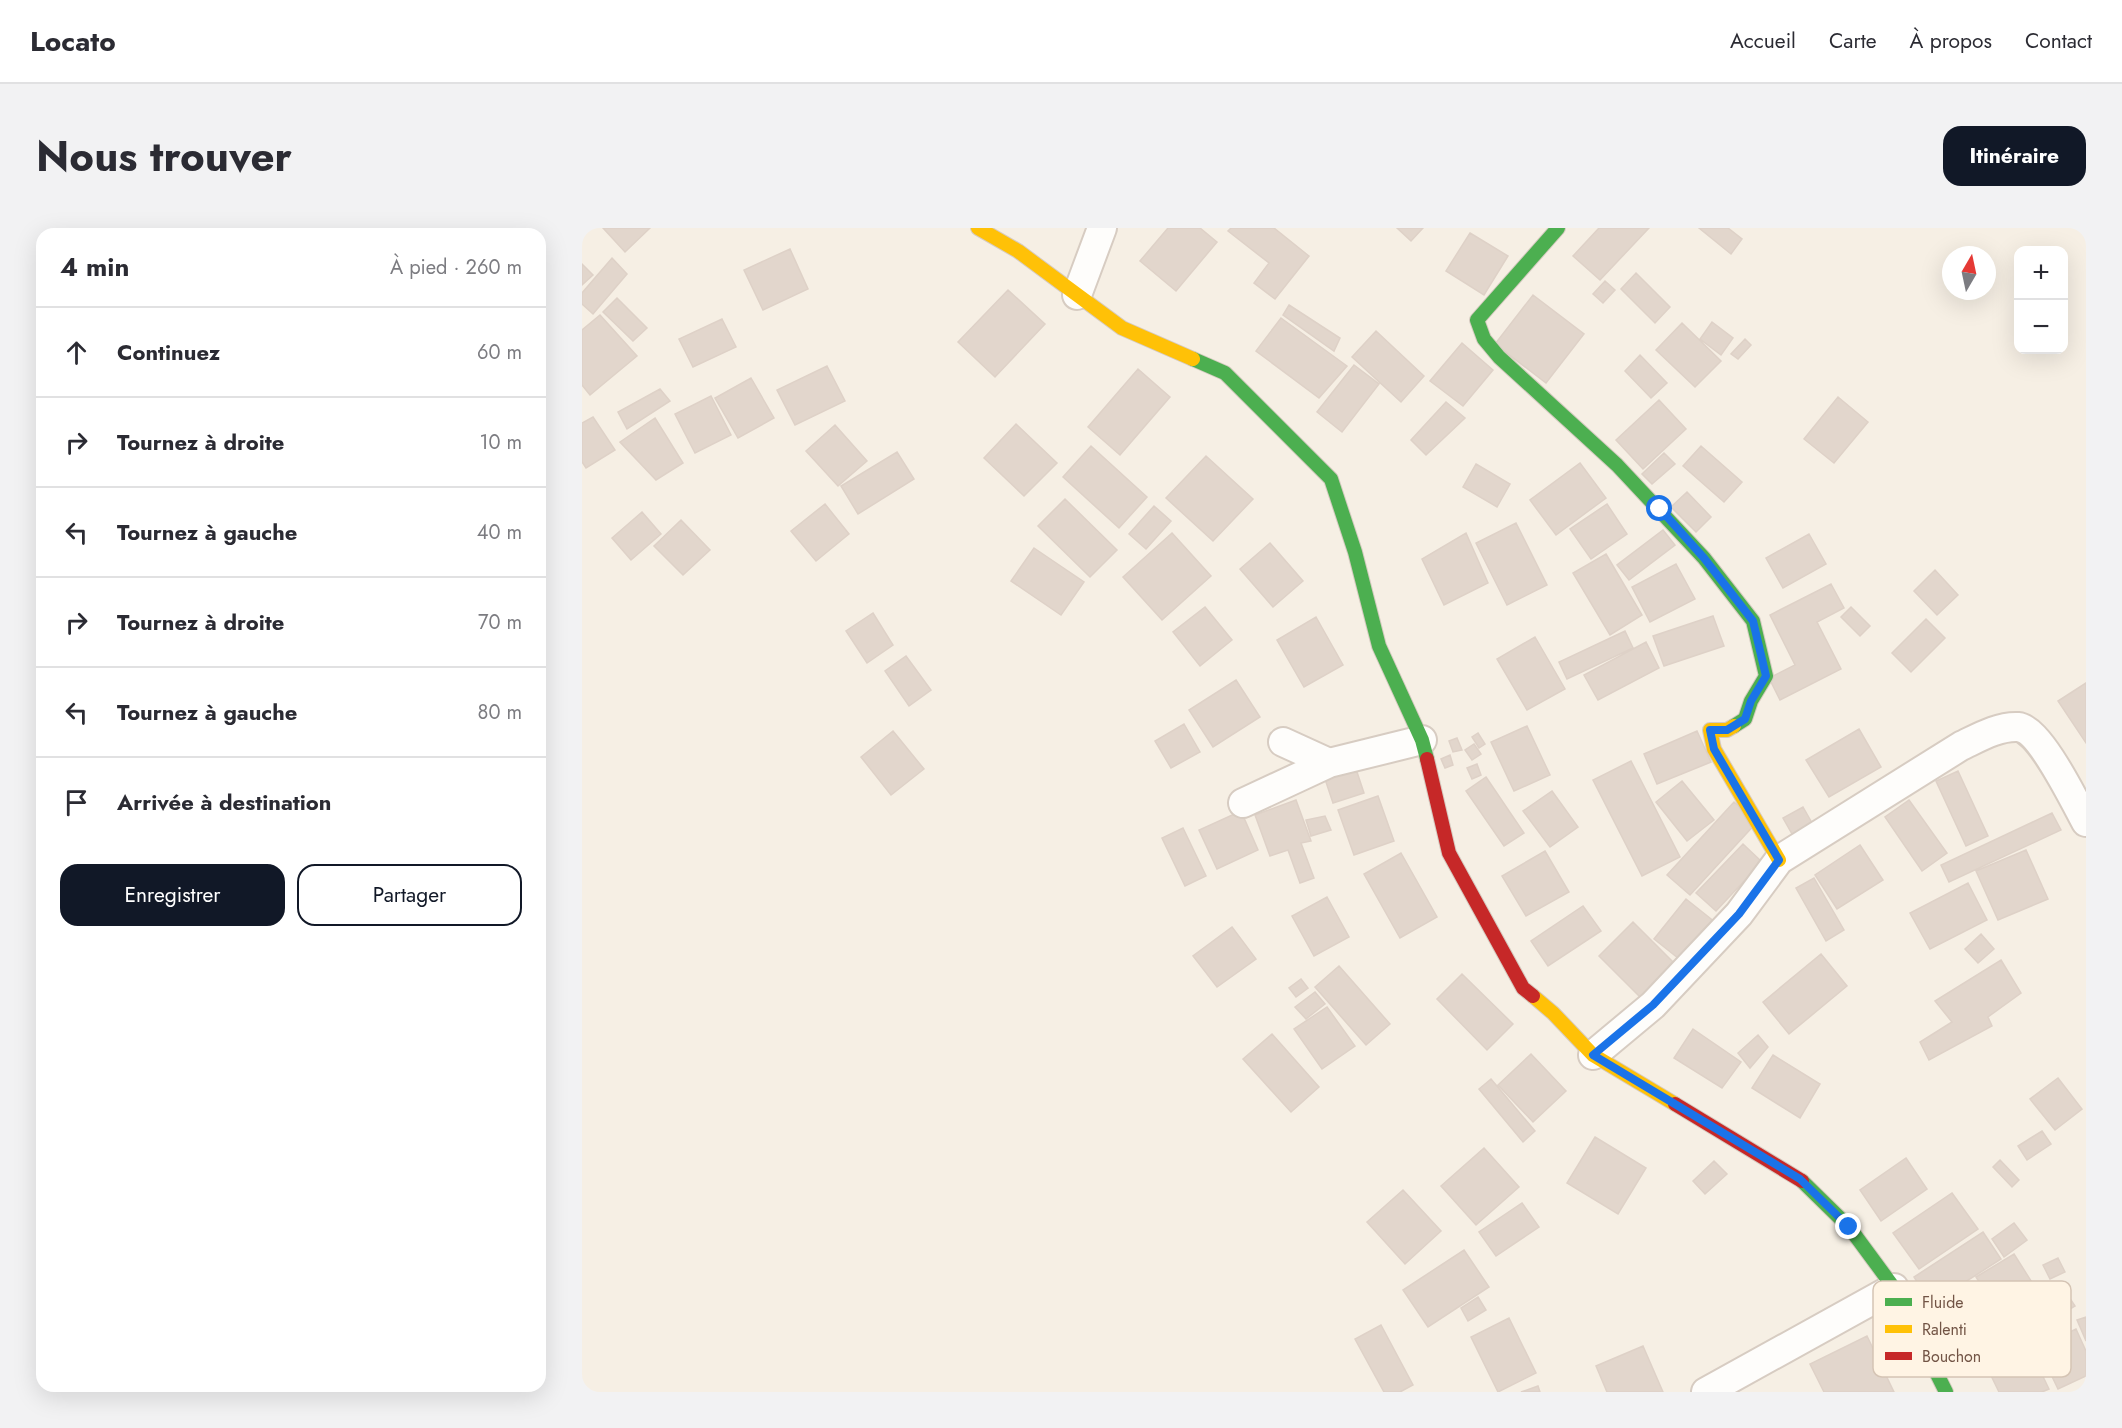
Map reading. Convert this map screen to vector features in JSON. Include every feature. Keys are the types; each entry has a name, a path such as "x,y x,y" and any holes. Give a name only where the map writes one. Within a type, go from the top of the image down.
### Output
{"street":[{"path":"978,228 1018,251 1122,328 1224,373 1331,479 1355,552 1379,646 1422,740 1449,853 1523,988 1553,1013 1593,1055 1800,1179 1849,1227 1889,1281"},
{"path":"1077,295 1102,228"},
{"path":"1558,228 1478,320 1484,339 1499,357 1617,465 1660,509 1704,558 1753,621 1766,676 1751,701 1745,719 1727,730 1710,730 1714,749 1779,860"},
{"path":"1593,1055 1653,1005 1700,956 1739,914 1779,860 1961,746 1992,731 2019,727 2033,734 2050,758 2086,822"},
{"path":"1243,803 1329,763 1422,740"},
{"path":"1283,742 1329,763"},
{"path":"1706,1392 1873,1300"},
{"path":"1938,1377 1946,1392"}],"building":[{"path":"603,228 650,228 625,252"},
{"path":"1168,228 1200,228 1217,242 1176,291 1140,261"},
{"path":"1231,228 1274,228 1309,256 1275,299 1254,283 1269,263 1228,231"},
{"path":"1397,228 1423,228 1411,241"},
{"path":"1599,228 1649,228 1600,280 1573,256"},
{"path":"1699,228 1728,228 1742,239 1731,254"},
{"path":"1470,233 1508,256 1484,295 1446,271"},
{"path":"790,249 808,289 763,310 744,270"},
{"path":"612,258 627,274 593,314 582,304 582,293"},
{"path":"582,264 593,275 582,285"},
{"path":"1636,273 1670,307 1655,323 1621,289"},
{"path":"1605,281 1615,290 1603,303 1593,294"},
{"path":"1008,290 1045,324 995,377 958,342"},
{"path":"1533,295 1584,334 1546,383 1495,344"},
{"path":"617,298 647,328 633,341 603,312"},
{"path":"1289,305 1340,338 1334,351 1283,315"},
{"path":"600,315 637,356 590,395 582,385 582,330"},
{"path":"1281,318 1347,366 1319,398 1256,351"},
{"path":"722,319 736,347 693,367 679,339"},
{"path":"1712,322 1733,338 1721,355 1700,339"},
{"path":"1682,323 1721,361 1695,387 1656,350"},
{"path":"1376,331 1424,376 1401,402 1352,357"},
{"path":"1745,339 1751,345 1738,359 1731,354"},
{"path":"1462,343 1493,370 1463,406 1430,381"},
{"path":"1640,355 1667,383 1651,398 1625,371"},
{"path":"1354,365 1379,384 1342,432 1317,412"},
{"path":"827,366 845,401 795,425 777,390"},
{"path":"1138,369 1170,397 1120,455 1088,427"},
{"path":"751,378 774,418 738,438 715,398"},
{"path":"660,389 670,401 627,429 618,412"},
{"path":"711,396 731,435 695,453 675,414"},
{"path":"1838,397 1868,422 1834,463 1804,439"},
{"path":"1659,400 1686,429 1643,469 1616,440"},
{"path":"1446,402 1465,418 1426,455 1411,440"},
{"path":"593,417 615,450 586,468 582,462 582,423"},
{"path":"655,418 683,463 656,480 620,442"},
{"path":"1016,424 1057,463 1024,496 984,458"},
{"path":"835,425 867,461 838,486 806,451"},
{"path":"1091,446 1147,497 1119,528 1063,477"},
{"path":"1701,446 1742,482 1724,502 1683,466"},
{"path":"897,452 914,479 858,514 841,486"},
{"path":"1664,453 1675,464 1652,484 1642,474"},
{"path":"1206,456 1253,499 1213,541 1166,498"},
{"path":"1580,463 1606,498 1556,535 1530,500"},
{"path":"1476,464 1510,484 1497,507 1463,487"},
{"path":"1687,492 1711,517 1696,532 1671,507"},
{"path":"1065,499 1117,550 1090,577 1038,526"},
{"path":"825,504 849,534 816,561 791,531"},
{"path":"1607,504 1627,534 1591,559 1570,529"},
{"path":"1154,506 1171,521 1146,549 1129,534"},
{"path":"642,512 661,534 631,560 612,538"},
{"path":"681,520 710,550 683,575 654,546"},
{"path":"1516,523 1547,585 1507,605 1476,543"},
{"path":"1663,530 1675,545 1629,580 1617,565"},
{"path":"1172,533 1211,576 1162,620 1123,577"},
{"path":"1466,533 1488,583 1444,605 1422,559"},
{"path":"1809,534 1826,564 1783,588 1766,558"},
{"path":"1270,543 1303,581 1273,607 1240,569"},
{"path":"1034,548 1084,582 1061,615 1011,581"},
{"path":"1606,554 1642,615 1610,635 1573,573"},
{"path":"1676,564 1695,599 1650,622 1632,587"},
{"path":"1935,570 1958,595 1937,615 1914,591"},
{"path":"1831,584 1844,608 1817,622 1841,669 1780,700 1769,678 1795,665 1770,615"},
{"path":"1205,607 1232,640 1200,666 1173,632"},
{"path":"1851,607 1870,626 1860,636 1841,617"},
{"path":"873,613 893,645 867,663 846,631"},
{"path":"1713,616 1724,646 1664,666 1653,636"},
{"path":"1316,617 1343,665 1304,687 1277,640"},
{"path":"1926,619 1945,638 1911,672 1892,653"},
{"path":"1625,631 1633,648 1567,679 1559,662"},
{"path":"1535,637 1565,689 1527,710 1497,659"},
{"path":"1646,642 1659,668 1598,700 1584,675"},
{"path":"906,656 931,690 909,706 885,671"},
{"path":"1236,680 1260,717 1213,747 1189,710"},
{"path":"2086,683 2086,743 2058,701"},
{"path":"1184,724 1200,752 1171,768 1155,741"},
{"path":"1527,726 1550,775 1514,791 1491,742"},
{"path":"1859,729 1881,767 1829,797 1806,760"},
{"path":"893,731 924,769 891,795 861,757"},
{"path":"1697,731 1711,762 1657,784 1644,754"},
{"path":"1478,733 1485,744 1479,748 1472,737"},
{"path":"1457,738 1462,750 1453,752 1449,741"},
{"path":"1474,744 1481,754 1472,760 1465,750"},
{"path":"1450,755 1453,765 1445,768 1441,759"},
{"path":"1631,761 1680,857 1642,876 1593,780"},
{"path":"1477,764 1481,775 1472,779 1467,768"},
{"path":"1356,769 1364,793 1333,803 1325,779"},
{"path":"1958,771 1988,836 1966,846 1936,781"},
{"path":"1486,777 1524,833 1504,846 1466,791"},
{"path":"1682,781 1714,820 1687,841 1656,802"},
{"path":"1552,791 1578,827 1550,847 1523,811"},
{"path":"1378,796 1394,841 1354,855 1338,810"},
{"path":"1296,800 1311,841 1301,843 1314,878 1300,883 1288,850 1270,856 1255,815"},
{"path":"1909,800 1947,853 1922,871 1885,817"},
{"path":"1734,802 1757,822 1690,895 1667,875"},
{"path":"1803,807 1816,830 1796,841 1783,818"},
{"path":"1241,811 1258,850 1217,869 1199,830"},
{"path":"2052,813 2061,830 1949,882 1941,865"},
{"path":"1325,816 1331,830 1311,836 1306,820"},
{"path":"1183,828 1206,876 1185,886 1162,838"},
{"path":"1743,844 1762,862 1716,911 1696,893"},
{"path":"1860,845 1883,880 1837,909 1815,875"},
{"path":"2026,850 2048,899 1998,920 1976,871"},
{"path":"1545,851 1569,892 1526,916 1502,876"},
{"path":"1401,853 1437,917 1400,938 1364,874"},
{"path":"1814,878 1844,930 1826,941 1796,888"},
{"path":"1968,883 1987,920 1930,949 1910,913"},
{"path":"1327,897 1349,937 1314,956 1292,916"},
{"path":"1686,899 1720,926 1688,966 1654,939"},
{"path":"1583,906 1601,931 1548,966 1531,941"},
{"path":"1633,922 1680,969 1646,1003 1599,956"},
{"path":"1232,927 1256,959 1217,987 1193,956"},
{"path":"1981,934 1994,949 1978,963 1965,949"},
{"path":"1821,954 1847,986 1789,1034 1763,1002"},
{"path":"2001,960 2021,993 1988,1017 1992,1026 1929,1060 1920,1042 1952,1022 1935,1001"},
{"path":"1339,966 1390,1024 1366,1045 1315,987"},
{"path":"1462,974 1513,1024 1487,1050 1437,999"},
{"path":"1301,979 1308,988 1296,997 1289,988"},
{"path":"1315,992 1325,1004 1306,1019 1295,1007"},
{"path":"1327,1007 1355,1046 1322,1069 1294,1029"},
{"path":"1693,1029 1741,1062 1722,1088 1674,1058"},
{"path":"1272,1034 1319,1087 1291,1112 1243,1059"},
{"path":"1758,1035 1768,1047 1750,1068 1738,1053"},
{"path":"1531,1054 1566,1091 1533,1122 1498,1085"},
{"path":"1773,1055 1820,1084 1800,1118 1752,1088"},
{"path":"2058,1078 2082,1109 2055,1130 2030,1099"},
{"path":"1491,1079 1535,1131 1523,1142 1479,1089"},
{"path":"2042,1131 2051,1144 2027,1160 2018,1146"},
{"path":"1595,1137 1646,1168 1618,1214 1567,1183"},
{"path":"1484,1148 1519,1187 1476,1225 1441,1186"},
{"path":"1906,1158 1927,1189 1881,1221 1860,1190"},
{"path":"2000,1160 2019,1180 2012,1187 1993,1167"},
{"path":"1714,1161 1727,1174 1705,1194 1693,1181"},
{"path":"1403,1190 1441,1231 1405,1264 1367,1222"},
{"path":"1952,1193 1978,1229 1919,1269 1893,1233"},
{"path":"1522,1203 1539,1227 1496,1256 1479,1232"},
{"path":"2014,1223 2027,1240 2004,1257 1992,1239"},
{"path":"1983,1232 2001,1259 1967,1281 1917,1281 1914,1277"},
{"path":"1464,1250 1489,1287 1428,1327 1403,1290"},
{"path":"2014,1254 2031,1281 1978,1281 1976,1277"},
{"path":"2058,1258 2065,1272 2050,1279 2043,1265"},
{"path":"1478,1297 1486,1310 1468,1321 1461,1308"},
{"path":"2086,1317 2086,1341 2077,1320"},
{"path":"1509,1318 1536,1373 1498,1392 1471,1337"},
{"path":"1381,1325 1413,1385 1400,1392 1384,1392 1355,1339"},
{"path":"2076,1329 2086,1351 2086,1376 2058,1389 2052,1377 2071,1377 2071,1331"},
{"path":"1867,1336 1873,1348 1873,1377 1887,1377 1894,1392 1824,1392 1810,1364"},
{"path":"1643,1346 1663,1392 1607,1392 1596,1366"},
{"path":"1992,1377 2043,1377 2049,1389 2042,1392 1999,1392"},
{"path":"1538,1386 1540,1392 1521,1392"}],"traffic: fast":[{"path":"1558,228 1477,320 1484,339 1499,357 1617,465 1704,558 1753,621 1766,676 1751,701 1745,719 1734,726"},
{"path":"1193,359 1225,373 1331,479 1355,552 1379,646 1422,740 1427,759"},
{"path":"1802,1181 1849,1227 1889,1281"},
{"path":"1938,1377 1946,1392"}],"traffic: slow":[{"path":"978,228 1018,251 1122,328 1193,359"},
{"path":"1734,726 1727,730 1710,730 1714,749 1779,860"},
{"path":"1533,996 1553,1013 1593,1055 1675,1104"}],"traffic: jam":[{"path":"1427,759 1449,853 1523,988 1533,996"},
{"path":"1675,1104 1802,1181"}],"route":[{"path":"1660,509 1704,558 1753,621 1766,676 1751,701 1745,719 1727,730 1710,730 1714,749 1779,860 1739,914 1653,1005 1593,1055 1800,1179 1849,1227"}]}
